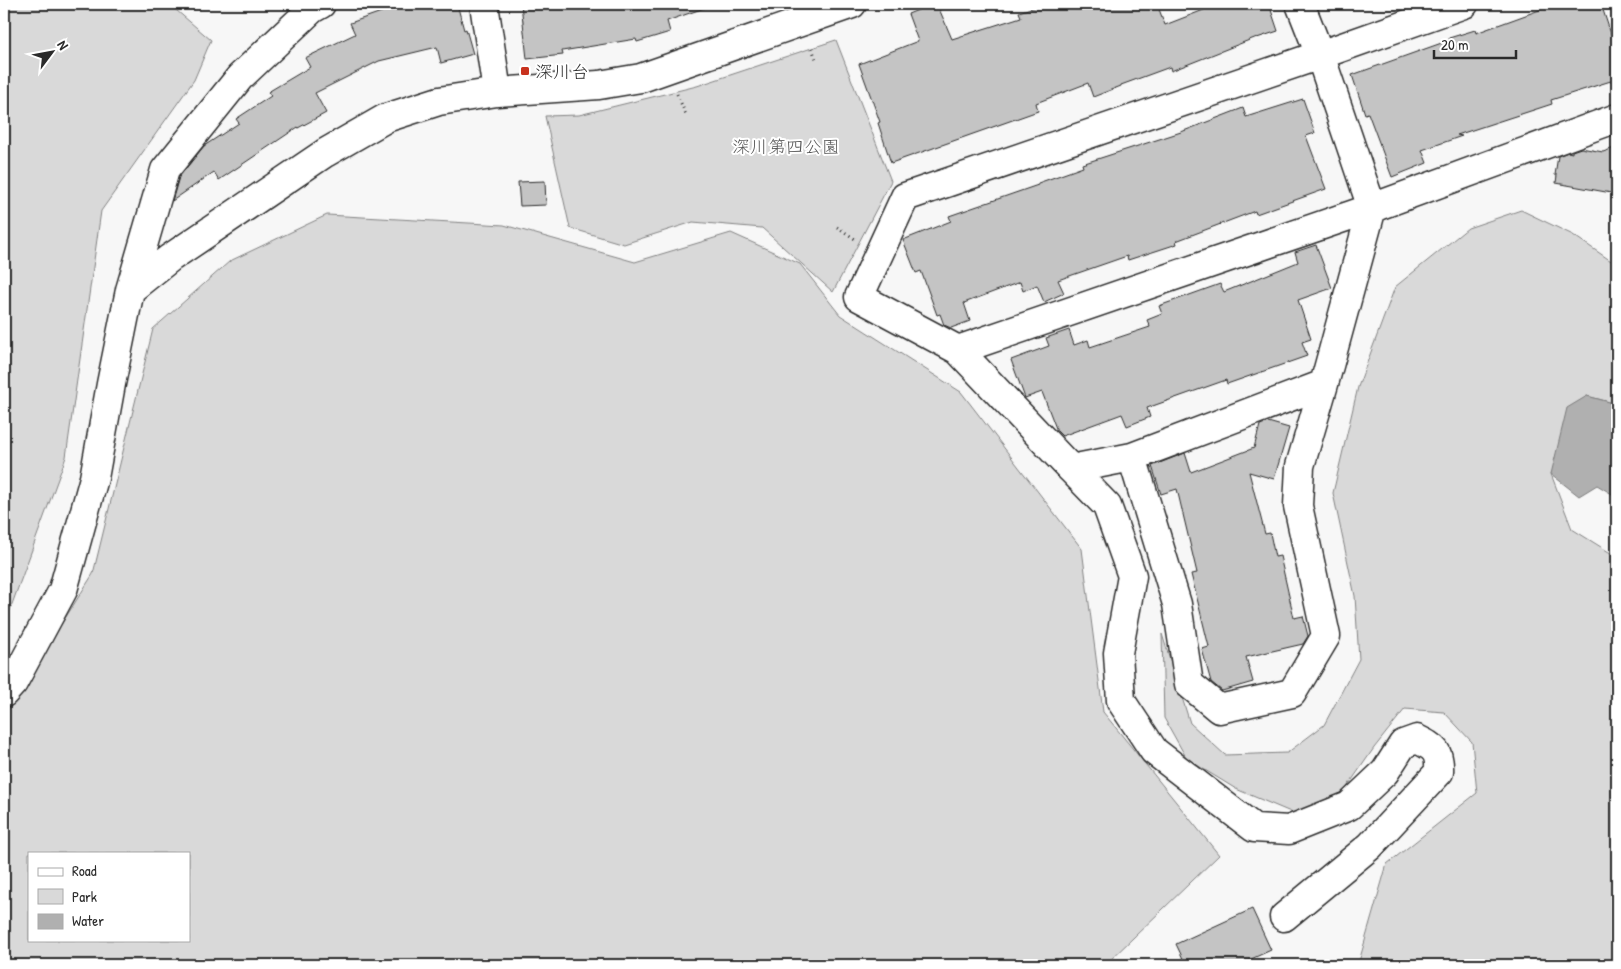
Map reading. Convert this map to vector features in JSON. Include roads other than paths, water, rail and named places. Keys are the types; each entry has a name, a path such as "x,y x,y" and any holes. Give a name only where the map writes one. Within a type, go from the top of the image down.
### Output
{"street":[{"path":"4,694 13,682 63,590 94,478 130,290 165,170 240,77 312,10 321,4"},
{"path":"484,4 497,92"},
{"path":"130,290 170,258 325,153 386,118 439,101 497,92 599,85 641,78 852,4"},
{"path":"1132,456 1177,604 1189,684 1219,709 1292,693 1326,636 1298,506 1300,466 1372,208 1320,55 1300,4"},
{"path":"1284,917 1370,846 1439,772 1440,759 1432,746 1417,739 1403,744 1385,772 1349,806 1289,830 1254,828 1154,751 1121,701 1118,653 1132,576 1108,506 958,350 859,297 905,197 1464,4"},
{"path":"958,350 1372,208 1617,118"},
{"path":"1071,469 1132,456 1324,384"}],"water":[{"path":"1587,396 1617,404 1617,497 1597,485 1579,496 1551,474 1567,408"}],"place":[{"name":"深川台","path":"525,71"}],"park label":[{"name":"深川第四公園","path":"786,146"}]}
